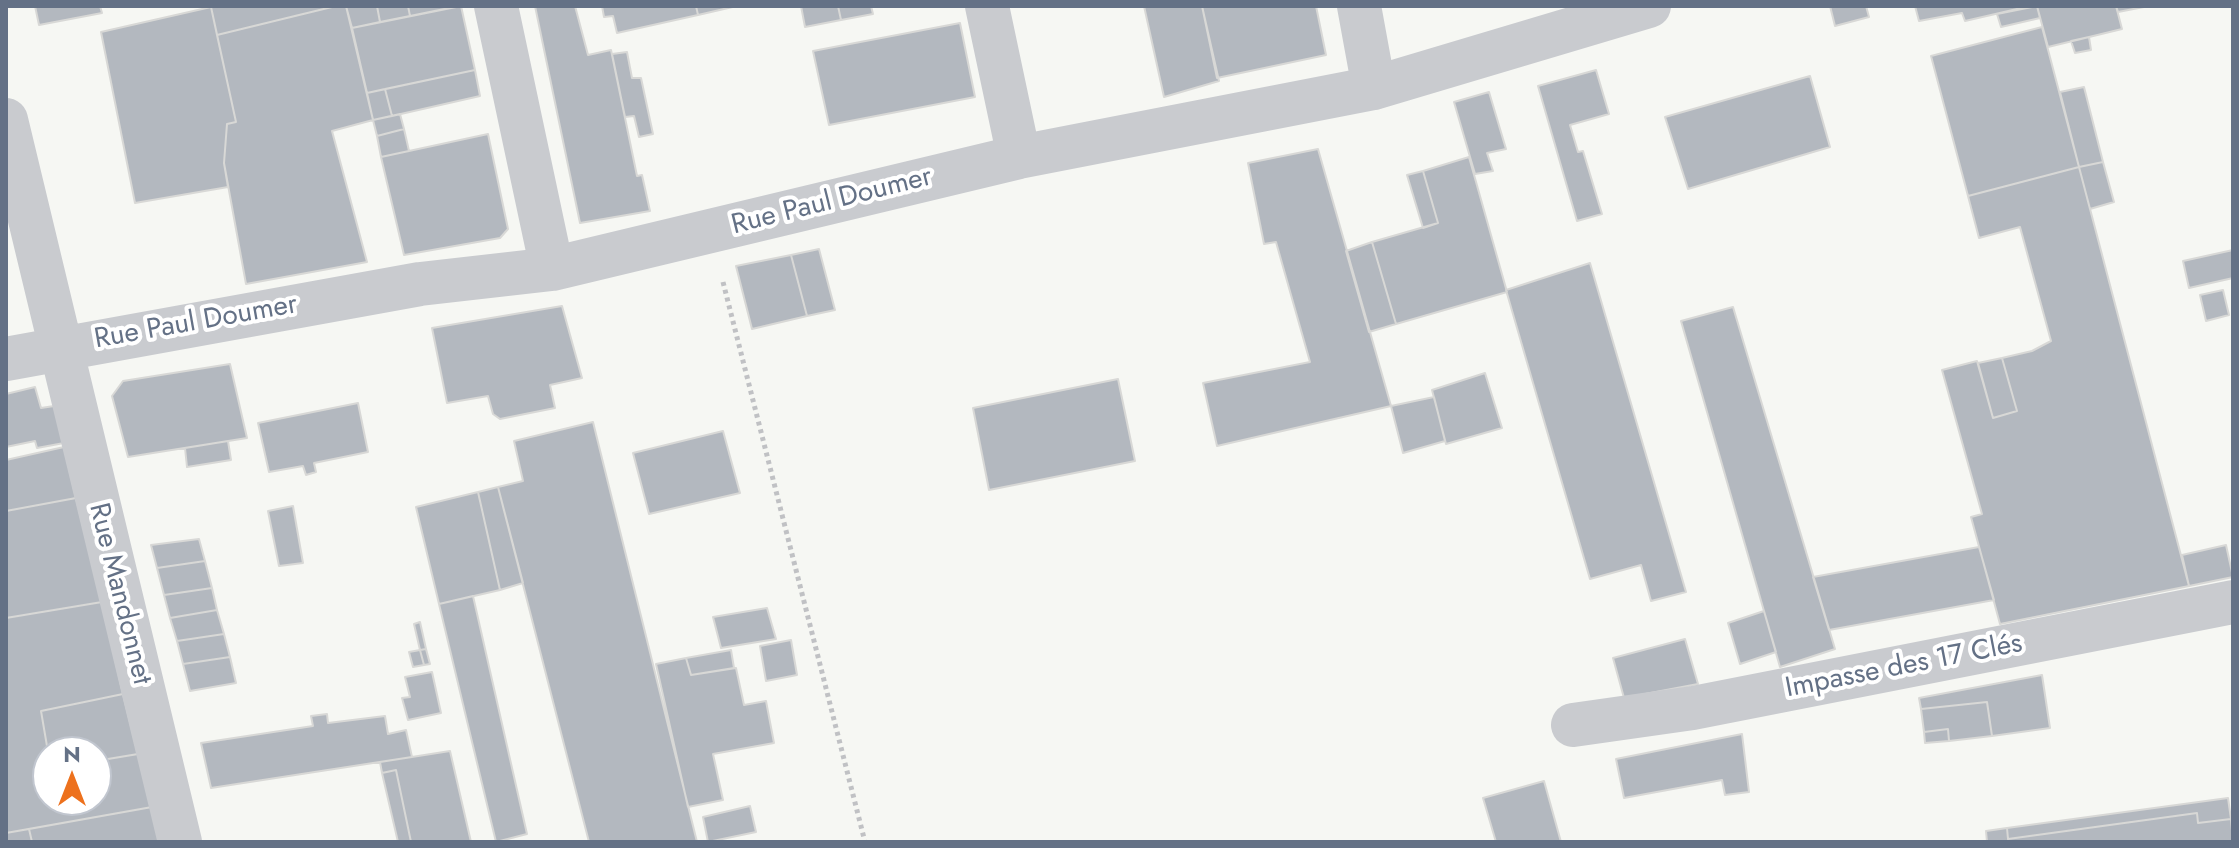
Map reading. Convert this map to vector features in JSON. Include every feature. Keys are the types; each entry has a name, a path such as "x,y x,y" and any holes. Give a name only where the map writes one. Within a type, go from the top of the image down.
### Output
{"street":[{"path":"496,6 552,269"},
{"path":"987,6 1019,157"},
{"path":"1359,6 1374,88"},
{"name":"Rue Paul Doumer","path":"6,359 58,347 420,284 552,269 1019,157 1374,88 1649,6"},
{"name":"Rue Mandonnet","path":"6,120 58,347 180,842"},
{"name":"Impasse des 17 Clés","path":"1573,725 1693,708 2233,602"}],"path":[{"path":"710,231 865,842"}],"building":[{"path":"35,6 100,6 102,13 39,25"},
{"path":"336,6 217,35 211,7"},
{"path":"346,6 373,120 332,131 367,262 246,284 224,163 227,124 236,122 217,35"},
{"path":"346,6 377,6 380,22 352,28"},
{"path":"377,6 408,6 410,16 380,22"},
{"path":"408,6 459,6 410,16"},
{"path":"461,6 475,70 367,93 352,28"},
{"path":"535,6 575,6 588,55 611,50 637,176 642,175 650,211 580,223"},
{"path":"602,6 696,6 698,15 617,33 613,16 604,17"},
{"path":"696,6 737,6 698,15"},
{"path":"801,6 838,6 841,20 805,27"},
{"path":"838,6 871,6 873,14 841,20"},
{"path":"1144,6 1202,6 1219,81 1164,97"},
{"path":"1202,6 1316,6 1326,55 1217,78"},
{"path":"1830,6 1866,6 1869,17 1835,26"},
{"path":"1915,6 2030,6 1965,21 1962,13 1919,21"},
{"path":"2037,6 2116,6 2122,29 2048,47"},
{"path":"2037,6 2040,18 2001,27 1997,14"},
{"path":"2116,6 2149,6 2118,12"},
{"path":"211,7 236,122 227,124 224,163 228,187 135,203 101,32"},
{"path":"960,23 975,97 829,125 813,51"},
{"path":"2042,27 2079,167 1968,196 1931,56"},
{"path":"2089,37 2091,50 2075,53 2071,41"},
{"path":"627,52 632,78 641,78 653,134 639,137 634,116 625,117 612,54"},
{"path":"475,70 480,96 392,116 385,89"},
{"path":"1596,70 1609,114 1570,125 1578,152 1583,151 1602,214 1577,221 1538,86"},
{"path":"1810,76 1830,147 1688,189 1665,117"},
{"path":"2084,87 2103,162 2079,167 2060,92"},
{"path":"385,89 392,116 373,120 367,93"},
{"path":"1489,92 1506,149 1487,153 1493,171 1475,174 1454,102"},
{"path":"400,114 404,129 377,136 373,120"},
{"path":"404,129 409,151 381,157 377,136"},
{"path":"488,134 508,229 500,238 404,255 381,157"},
{"path":"1318,149 1391,406 1217,446 1203,383 1310,362 1276,242 1264,244 1248,163"},
{"path":"1469,157 1507,292 1396,324 1372,242 1438,223 1423,171"},
{"path":"2103,162 2114,202 2090,209 2079,167"},
{"path":"2079,167 2189,586 2000,624 1971,517 1982,514 1942,370 1977,361 1993,418 2017,411 2002,358 2032,351 2051,341 2020,227 1979,238 1968,196"},
{"path":"1423,171 1438,223 1423,228 1407,175"},
{"path":"1372,242 1396,324 1369,332 1346,251"},
{"path":"819,249 835,310 807,316 791,255"},
{"path":"2233,250 2233,278 2189,288 2183,261"},
{"path":"791,255 807,316 752,329 736,266"},
{"path":"1590,263 1686,592 1651,601 1641,565 1590,579 1506,290"},
{"path":"2223,290 2229,315 2206,321 2200,295"},
{"path":"562,306 582,378 550,385 555,408 500,419 493,414 488,396 447,403 432,328"},
{"path":"1733,307 1835,649 1780,667 1681,321"},
{"path":"2002,358 2017,411 1993,418 1978,363"},
{"path":"230,364 247,438 128,457 112,396 123,381"},
{"path":"1485,373 1502,428 1446,444 1432,390"},
{"path":"1118,379 1135,461 989,490 973,408"},
{"path":"35,387 41,408 54,406 64,443 37,448 35,441 6,447 6,394"},
{"path":"1434,397 1445,441 1403,453 1391,406"},
{"path":"358,403 368,452 314,463 316,472 306,475 303,466 269,472 258,423"},
{"path":"593,422 697,842 589,842 498,487 523,481 514,441"},
{"path":"723,431 740,493 649,514 633,453"},
{"path":"228,441 231,460 187,467 185,448"},
{"path":"64,447 76,498 6,511 6,460"},
{"path":"498,487 523,583 500,590 478,492"},
{"path":"478,492 500,590 439,604 416,507"},
{"path":"76,498 102,602 6,618 6,511"},
{"path":"293,506 303,563 279,566 268,511"},
{"path":"199,539 205,561 157,568 151,545"},
{"path":"2226,545 2233,577 2189,586 2182,555"},
{"path":"1979,547 1994,600 1829,630 1813,577"},
{"path":"205,561 212,588 164,595 157,568"},
{"path":"212,588 217,610 170,618 164,595"},
{"path":"473,596 527,834 496,842 439,604"},
{"path":"102,602 123,694 41,711 45,736 32,736 32,816 101,816 6,833 6,618"},
{"path":"767,608 776,639 721,648 713,617"},
{"path":"217,610 224,634 177,641 170,618"},
{"path":"1764,611 1776,652 1740,664 1728,623"},
{"path":"420,622 426,649 420,650 414,624"},
{"path":"224,634 230,657 183,664 177,641"},
{"path":"1685,639 1698,684 1624,698 1613,658"},
{"path":"791,640 797,675 766,681 760,646"},
{"path":"426,649 430,664 424,665 420,650"},
{"path":"420,650 424,665 413,667 409,652"},
{"path":"731,650 734,668 691,675 686,658"},
{"path":"230,657 236,683 190,691 183,664"},
{"path":"686,658 691,675 736,668 744,705 766,701 774,743 713,754 723,800 688,807 656,664"},
{"path":"432,672 441,713 408,720 402,698 410,697 405,677"},
{"path":"2042,675 2050,728 1992,736 1987,702 1921,709 1919,698"},
{"path":"123,694 138,754 112,758 112,736 45,736 41,711"},
{"path":"1987,702 1992,736 1949,741 1948,729 1924,732 1921,709"},
{"path":"327,714 328,723 385,716 388,734 406,730 412,757 211,788 201,743 313,726 311,716"},
{"path":"1948,729 1949,741 1925,743 1924,732"},
{"path":"1742,734 1749,792 1725,795 1722,780 1624,798 1616,759"},
{"path":"450,751 471,842 411,842 396,770 382,773 380,762"},
{"path":"138,754 152,807 112,814 112,758"},
{"path":"396,770 411,842 398,842 382,773"},
{"path":"1544,781 1561,842 1496,842 1483,798"},
{"path":"2228,798 2231,819 2198,823 2197,813 2008,839 2007,828"},
{"path":"750,806 756,832 708,842 703,817"},
{"path":"152,807 159,842 32,842 29,829"},
{"path":"2197,813 2198,823 2231,819 2233,842 1987,842 1986,831 2007,828 2008,839"},
{"path":"29,829 32,842 6,842 6,833"}]}
